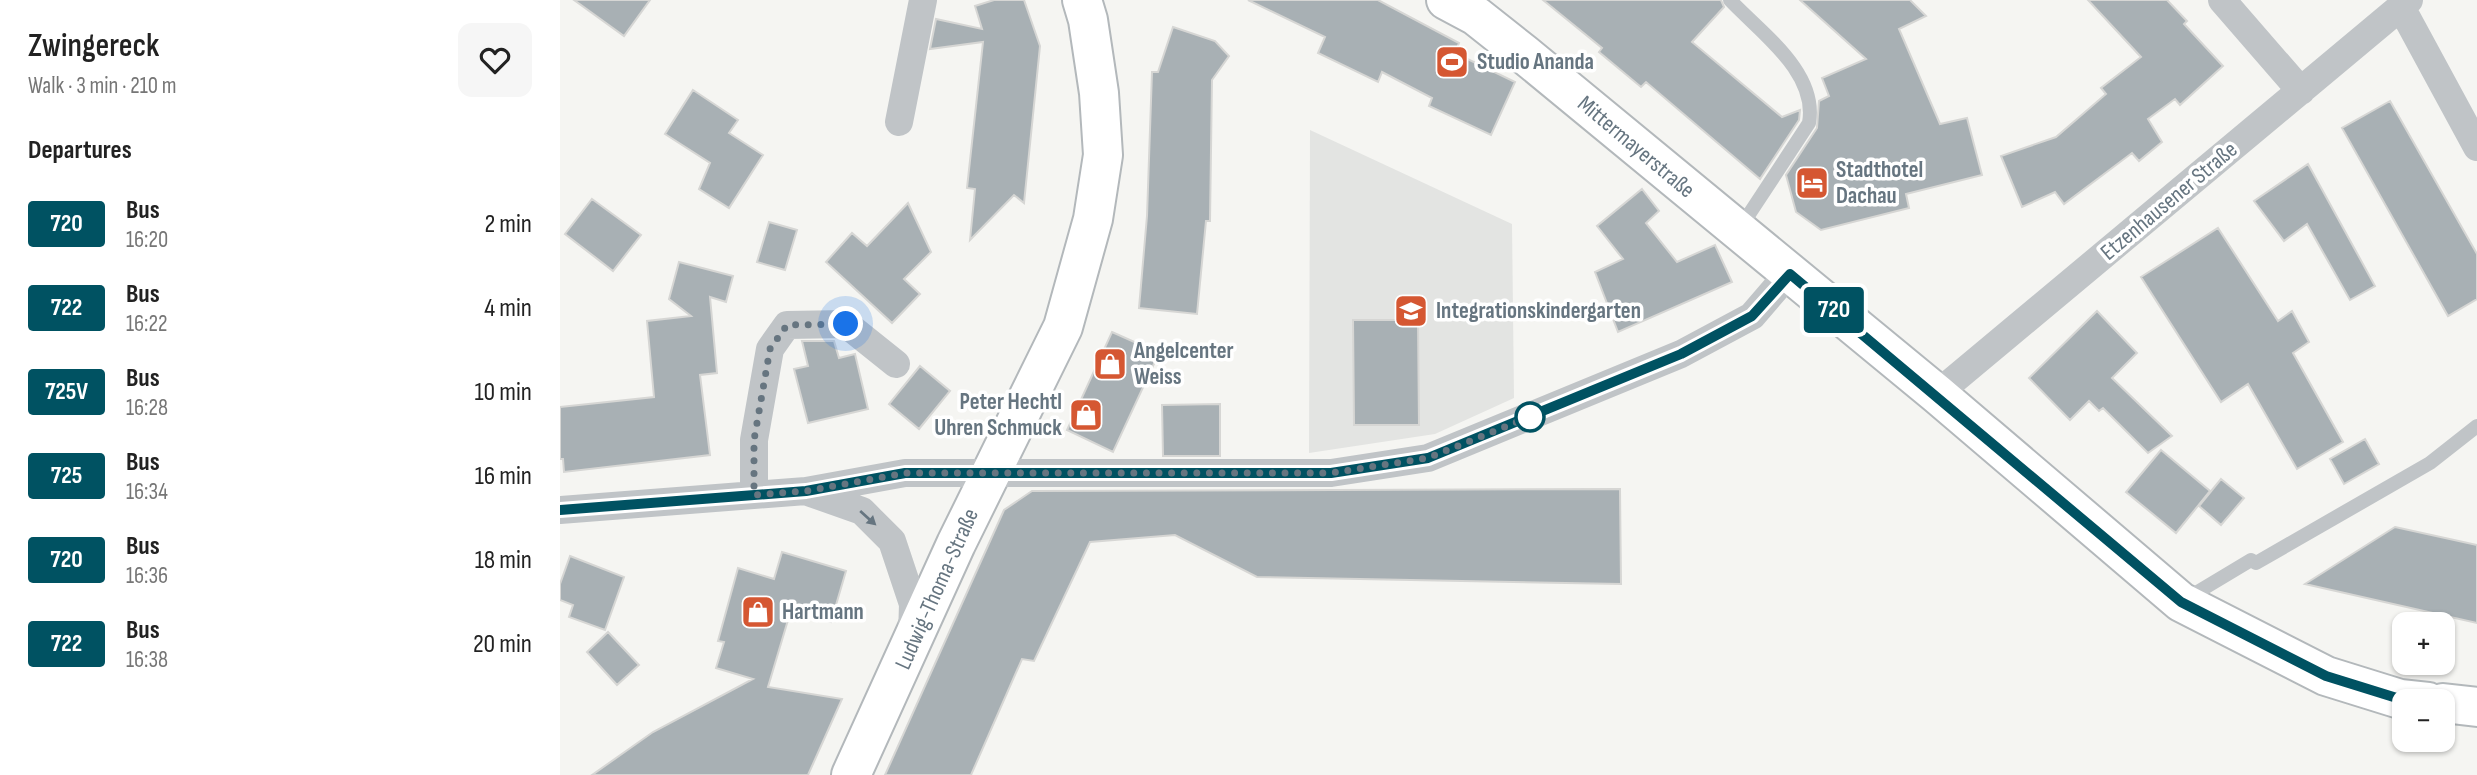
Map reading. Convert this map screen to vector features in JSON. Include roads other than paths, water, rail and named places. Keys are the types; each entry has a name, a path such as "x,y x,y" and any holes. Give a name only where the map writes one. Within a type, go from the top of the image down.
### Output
{"main road":[{"name":"Ludwig-Thoma-Straße","path":"851,775 990,472 1021,417 1063,327 1093,219 1103,155 1099,93 1088,20 1082,0"},
{"name":"Mittermayerstraße","path":"1446,0 1476,16 1524,54 1937,394 2181,602 2326,676 2392,697"},
{"path":"2455,705 2477,707"}],"street":[{"path":"898,122 923,0"},
{"path":"2222,0 2301,92"},
{"name":"Etzenhausener Straße","path":"1937,394 2405,4 2477,147"},
{"path":"560,510 806,491 886,475 990,472 1331,473 1428,458 1681,354 1752,316 1790,274"},
{"path":"754,495 754,440 770,349 787,325 846,324 896,364"},
{"path":"806,491 862,511 892,541 913,604 912,644"}],"lane":[{"path":"1730,0 1805,83 1811,110 1809,123 1738,231"},
{"path":"2181,602 2251,560 2256,563 2430,463 2477,426"}],"place":[{"name":"Studio Ananda","path":"1452,62"},
{"name":"Stadthotel Dachau","path":"1812,183"},
{"name":"Integrationskindergarten","path":"1411,311"},
{"name":"Angelcenter Weiss","path":"1110,364"},
{"name":"Peter Hechtl Uhren Schmuck","path":"1086,415"},
{"name":"Hartmann","path":"758,612"}]}
